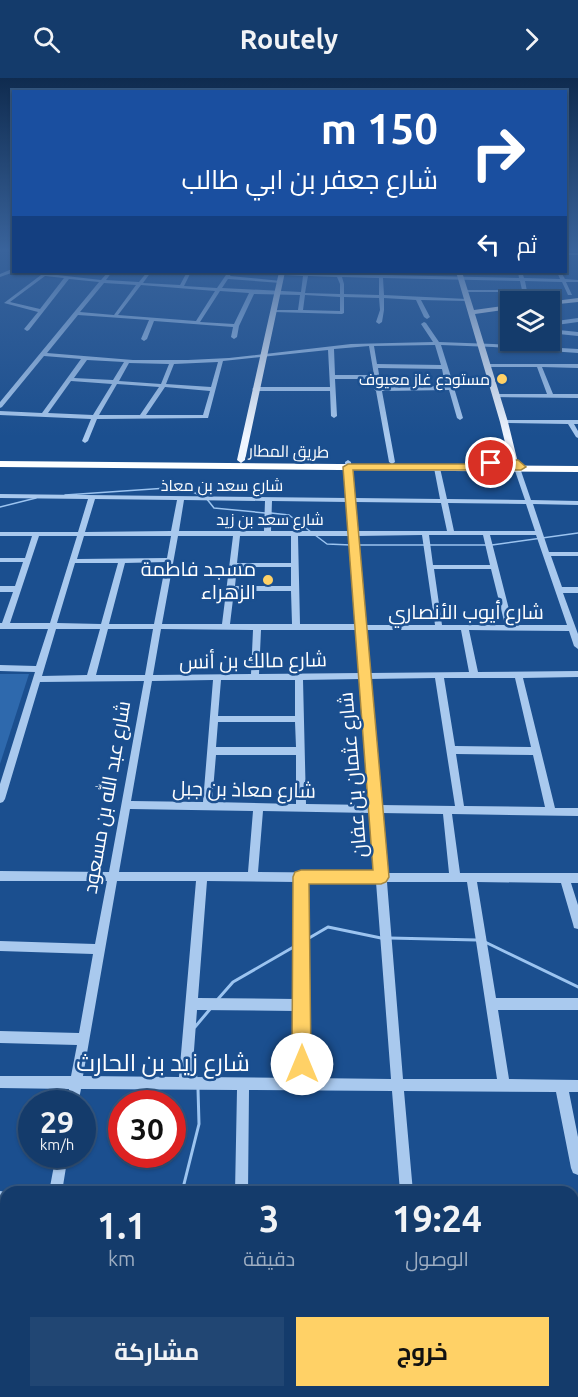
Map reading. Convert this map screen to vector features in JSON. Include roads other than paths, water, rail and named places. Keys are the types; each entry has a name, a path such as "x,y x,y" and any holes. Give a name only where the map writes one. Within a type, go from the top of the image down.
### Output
{"highway":[{"name":"طريق المطار","path":"0,459 241,460 437,468 578,464"},
{"name":"طريق المطار","path":"0,464 392,462 578,469"}],"main road":[{"path":"241,460 273,314"},
{"path":"471,314 515,466"}],"street":[{"path":"27,329 39,314"},
{"path":"0,406 76,314"},
{"path":"83,314 236,326"},
{"path":"197,323 203,314"},
{"path":"234,337 242,314"},
{"path":"379,322 380,314"},
{"path":"144,339 152,319"},
{"path":"560,322 578,320"},
{"path":"424,324 438,345 460,418"},
{"path":"560,332 578,334"},
{"path":"42,354 127,362 172,363 371,345 500,344"},
{"path":"371,345 377,389 392,462"},
{"path":"331,348 334,416"},
{"path":"560,349 578,351"},
{"path":"44,415 85,358"},
{"path":"0,413 96,417 206,417 221,360"},
{"path":"85,441 127,362"},
{"path":"142,417 162,387 172,363"},
{"path":"487,365 578,366"},
{"path":"374,366 444,367"},
{"path":"539,366 550,396"},
{"path":"333,377 376,377"},
{"path":"447,379 491,380"},
{"path":"69,380 213,389"},
{"path":"377,389 450,388"},
{"path":"255,389 333,389"},
{"path":"496,396 578,396"},
{"path":"504,422 578,422"},
{"path":"570,422 578,436"},
{"name":"شارع عثمان بن عفان","path":"348,464 406,1186"},
{"path":"515,466 578,646"},
{"path":"437,468 451,533"},
{"name":"شارع سعد بن معاذ","path":"0,496 578,503"},
{"path":"0,799 92,497"},
{"name":"شارع عبد الله بن مسعود","path":"75,1090 181,498"},
{"path":"267,533 269,499"},
{"path":"2,626 37,533"},
{"path":"226,627 237,533"},
{"path":"294,533 296,627"},
{"path":"425,533 439,628"},
{"path":"486,533 510,628"},
{"name":"شارع سعد بن زيد","path":"0,534 539,533"},
{"path":"547,554 578,554"},
{"path":"0,560 26,560"},
{"path":"90,678 122,560"},
{"path":"72,561 170,560"},
{"path":"233,565 295,565"},
{"path":"430,567 494,567"},
{"path":"230,588 295,589"},
{"path":"0,589 17,589"},
{"path":"559,590 578,590"},
{"name":"شارع أيوب الأنصاري","path":"2,626 571,628"},
{"path":"255,677 257,627"},
{"path":"465,628 474,675"},
{"path":"0,668 40,669"},
{"name":"شارع مالك بن أنس","path":"37,679 578,674"},
{"path":"439,675 460,810"},
{"path":"518,675 551,811"},
{"path":"299,676 301,808"},
{"path":"207,807 217,677"},
{"path":"214,719 300,718"},
{"path":"451,750 536,751"},
{"path":"212,751 300,751"},
{"name":"شارع معاذ بن جبل","path":"126,806 578,812"},
{"path":"254,877 258,807"},
{"path":"447,810 455,877"},
{"path":"0,876 578,878"},
{"path":"185,1083 202,877"},
{"path":"301,877 302,1084"},
{"path":"471,877 504,1085"},
{"path":"565,878 578,924"},
{"path":"0,946 100,949"},
{"path":"192,1004 301,1005"},
{"path":"492,1004 578,1004"},
{"path":"0,1037 83,1039"},
{"name":"شارع زيد بن الحارث","path":"0,1082 578,1086"},
{"path":"241,1186 243,1084"},
{"path":"561,1085 578,1168"},
{"path":"57,1186 61,1168"}],"waterway":[{"path":"65,495 182,487 206,498 214,508 265,513"},
{"path":"0,507 36,498"},
{"path":"271,513 289,515 311,532"},
{"path":"492,545 578,533"},
{"path":"315,535 327,544 351,545"},
{"path":"357,545 486,545"},
{"path":"304,941 328,927 381,938"},
{"path":"389,938 477,940"},
{"path":"485,942 578,987"},
{"path":"218,999 233,982 297,945"},
{"path":"195,1027 211,1008"},
{"path":"193,1057 196,1078"},
{"path":"184,1186 199,1124 198,1089"}],"place":[{"name":"مستودع غاز معيوف","path":"502,379"},
{"name":"مسجد فاطمة الزهراء","path":"268,580"}]}
